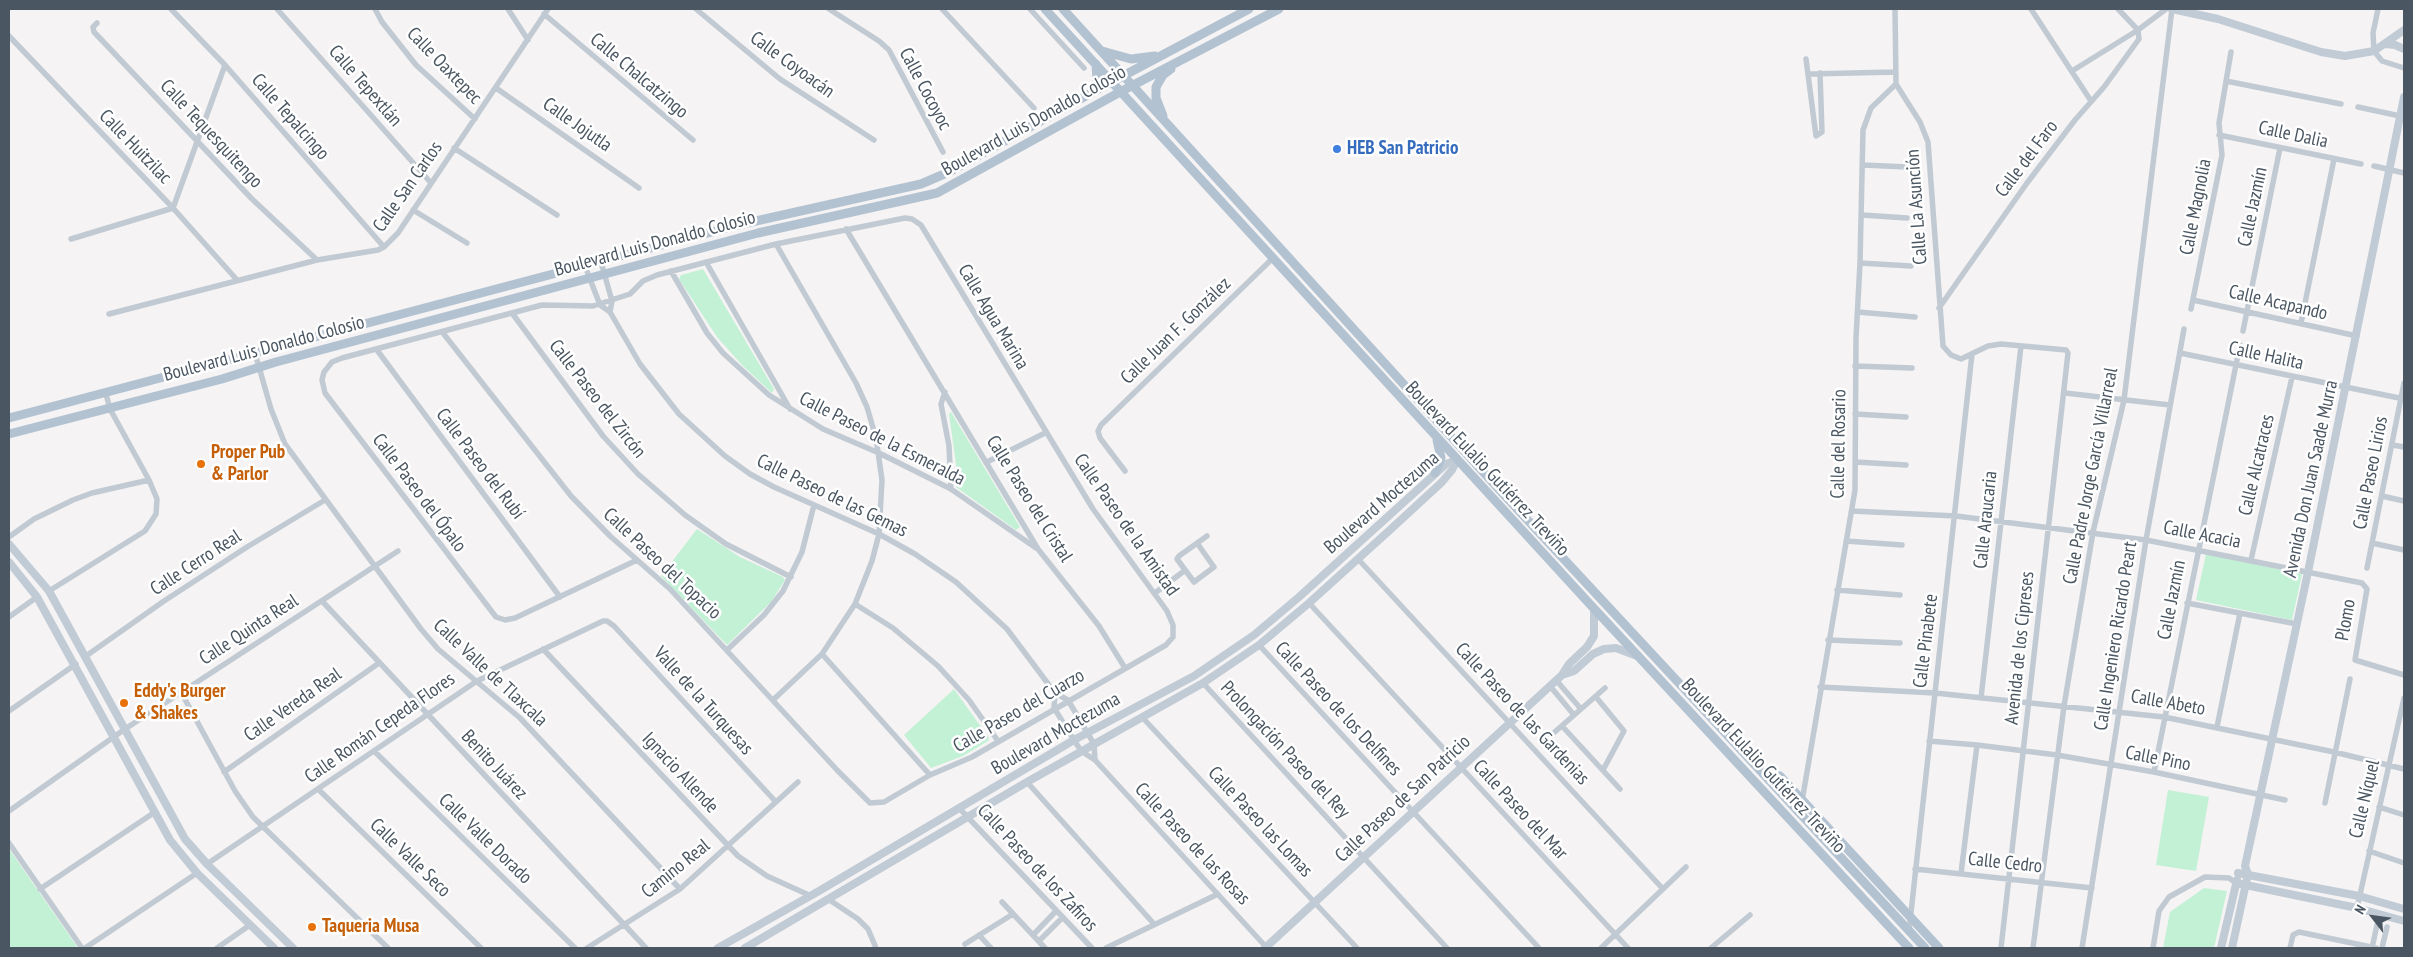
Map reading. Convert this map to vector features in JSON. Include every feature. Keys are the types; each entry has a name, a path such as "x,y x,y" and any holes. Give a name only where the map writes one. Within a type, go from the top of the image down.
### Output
{"main road":[{"name":"Boulevard Eulalio Gutiérrez Treviño","path":"1045,9 1594,609 1909,948"},
{"name":"Boulevard Eulalio Gutiérrez Treviño","path":"1063,9 1496,486 1925,948"},
{"name":"Boulevard Luis Donaldo Colosio","path":"9,418 106,394 738,225 921,184 949,172 1091,93 1249,9"},
{"name":"Boulevard Luis Donaldo Colosio","path":"9,434 110,409 758,233 937,192 1132,85 1279,9"},
{"path":"2172,9 2218,20 2321,52 2350,56 2374,51 2404,30"},
{"path":"2385,44 2395,45 2404,49"},
{"path":"1101,51 1131,59 1160,56"},
{"path":"1165,121 1156,98 1156,87 1163,75 1185,57"},
{"path":"1091,93 1097,81 1096,64"},
{"name":"Avenida Don Juan Saade Murra","path":"2245,866 2262,795 2357,336 2404,97"},
{"path":"1216,197 1219,179"},
{"path":"1443,428 1456,450 1457,460 1469,463 1496,486"},
{"path":"1433,434 1441,452 1436,473"},
{"name":"Boulevard Moctezuma","path":"718,948 960,809 1074,740 1194,676 1254,635 1299,597 1446,464 1457,460"},
{"name":"Boulevard Moctezuma","path":"745,948 969,818 1027,782 1203,683 1259,645 1309,603 1442,482 1452,470 1457,460"},
{"path":"9,544 49,591 179,829 207,864 293,948"},
{"path":"9,562 37,597 76,664 170,840 197,873 274,948"},
{"name":"Calle Paseo de San Patricio","path":"1266,948 1509,722 1559,678 1569,664 1587,647 1594,636 1594,609"},
{"name":"Calle Paseo de San Patricio","path":"1559,678 1574,671 1593,654 1604,649 1616,648 1638,656"},
{"name":"Boulevard Eulalio Gutiérrez Treviño","path":"1772,782 1780,776 1939,948"},
{"path":"2221,948 2233,881 2245,866 2248,874 2232,948"},
{"path":"2238,873 2359,896 2404,909"},
{"path":"2233,881 2357,908 2404,921"}],"street":[{"name":"Calle Tepalcingo","path":"171,9 225,66 384,247"},
{"name":"Calle Tepextlán","path":"277,9 430,183"},
{"name":"Calle Oaxtepec","path":"375,9 382,22 416,65 475,119"},
{"path":"508,9 528,40"},
{"name":"Calle San Carlos","path":"109,314 318,260 378,250 384,247 398,233 548,9"},
{"name":"Calle Coyoacán","path":"696,9 780,79 874,140"},
{"name":"Calle Cocoyoc","path":"829,9 879,41 889,50 943,152"},
{"path":"942,9 1034,108"},
{"path":"1030,9 1084,68"},
{"path":"1895,9 1896,84"},
{"path":"2031,9 2092,101"},
{"path":"2118,9 2138,30"},
{"path":"2072,71 2138,30 2166,9"},
{"name":"Calle Padre Jorge García Villarreal","path":"2033,948 2064,706 2093,532 2124,400 2172,9"},
{"path":"2378,9 2373,33 2374,51 2382,60 2404,68"},
{"name":"Calle Chalcatzingo","path":"544,14 693,140"},
{"name":"Calle Tequesquitengo","path":"97,23 94,27 94,32 256,203 318,260"},
{"name":"Calle del Faro","path":"1939,308 2027,183 2135,45 2140,36 2138,30"},
{"name":"Calle Huitzilac","path":"9,36 173,208 237,280"},
{"name":"Calle Magnolia","path":"2192,308 2222,155 2219,135 2231,52"},
{"path":"1806,59 1816,136 1822,132 1820,74"},
{"path":"71,239 173,208 225,66"},
{"path":"1808,74 1896,72"},
{"path":"2226,81 2341,104"},
{"name":"Calle del Rosario","path":"1800,813 1828,640 1852,512 1856,462 1855,366 1862,214 1863,130 1867,115 1896,84"},
{"name":"Calle La Asunción","path":"1896,84 1920,122 1928,142 1941,339 1946,351 1957,358 1965,358 1972,354"},
{"name":"Calle Jojutla","path":"496,88 639,188"},
{"path":"2358,107 2400,116"},
{"name":"Calle Dalia","path":"2219,135 2361,164"},
{"path":"454,148 557,215"},
{"name":"Calle Jazmín","path":"2242,331 2280,148"},
{"path":"2301,323 2334,159"},
{"path":"1863,165 1907,167"},
{"path":"2374,166 2404,173"},
{"path":"413,210 467,243"},
{"path":"1862,214 1908,218"},
{"name":"Calle Agua Marina","path":"846,229 897,218 912,219 920,225 1045,433"},
{"path":"377,350 547,305 584,308 612,301 630,294 649,278 671,271 776,244 846,229"},
{"name":"Calle Paseo del Cristal","path":"846,229 1038,549 1098,626 1125,668"},
{"path":"773,700 822,654 855,604 872,560 879,534 882,480 879,453 867,407 856,383 776,244"},
{"name":"Calle Juan F. González","path":"1125,471 1100,438 1098,431 1101,425 1273,258"},
{"path":"601,262 612,301 610,312"},
{"path":"706,262 791,410"},
{"path":"1860,263 1911,266"},
{"name":"Calle Paseo de las Gemas","path":"586,266 600,304 610,312 656,387 703,436 750,474 774,487 879,534 930,564 982,604 1020,644 1055,693 1068,700"},
{"name":"Calle Paseo de la Esmeralda","path":"671,271 707,333 723,353 746,376 791,410 823,430 879,453 951,489 1038,549"},
{"name":"Calle Acapando","path":"2193,300 2357,336"},
{"path":"1858,312 1915,317"},
{"name":"Calle Paseo del Zircón","path":"512,314 603,436 638,474 685,515 726,544 791,577"},
{"name":"Calle Ingeniero Ricardo Peart","path":"2082,948 2146,540 2184,329"},
{"name":"Calle Paseo del Topacio","path":"443,333 571,496 591,518 670,589 861,796 875,804"},
{"path":"1972,354 1995,344 2021,346"},
{"name":"Calle Jazmín","path":"2154,772 2197,548 2240,345"},
{"name":"Avenida de los Cipreses","path":"2001,948 2065,393 2068,352 2021,346"},
{"name":"Calle Araucaria","path":"1981,698 2021,346"},
{"name":"Calle Paseo del Ópalo","path":"377,350 336,360 328,367 322,380 325,393 490,612 500,619 515,618 560,597"},
{"name":"Calle Paseo del Rubí","path":"377,350 560,597"},
{"name":"Calle Halita","path":"2180,352 2292,377 2403,398"},
{"name":"Calle Valle de Tlaxcala","path":"255,353 270,409 285,444 430,641 520,718 680,890"},
{"name":"Calle Pinabete","path":"1909,931 1956,516 1972,354"},
{"path":"1855,366 1912,368"},
{"name":"Calle Alcatraces","path":"2251,560 2292,377"},
{"name":"Calle Paseo Lirios","path":"2367,568 2403,398 2404,383"},
{"path":"945,392 941,404 949,446 951,489"},
{"path":"2065,393 2170,405"},
{"path":"49,591 150,526 158,506 149,480 110,409 106,394"},
{"path":"1855,414 1906,417"},
{"path":"987,462 1045,433"},
{"name":"Calle Paseo de la Amistad","path":"1045,433 1102,523 1155,593 1171,618 1173,637"},
{"path":"2393,445 2404,447"},
{"path":"1856,462 1906,465"},
{"path":"9,537 34,519 73,500 92,493 149,480"},
{"path":"2382,496 2404,501"},
{"name":"Calle Cerro Real","path":"86,656 164,601 247,547 325,500"},
{"path":"728,650 773,604 791,577 805,544 814,505"},
{"name":"Calle Acacia","path":"1852,512 1956,516 2093,532 2197,548 2365,584"},
{"path":"1197,543 1214,567 1195,582 1184,571 1178,557 1197,543 1207,536"},
{"path":"1846,541 1902,545"},
{"path":"2372,543 2404,550"},
{"name":"Calle Quinta Real","path":"9,811 125,729 398,551"},
{"name":"Calle Paseo de las Gardenias","path":"1358,559 1663,889"},
{"path":"560,597 636,560"},
{"path":"1155,593 1184,571"},
{"name":"Plomo","path":"2365,584 2367,589 2354,658 2356,662 2404,675"},
{"path":"1837,590 1900,595"},
{"path":"9,617 37,597"},
{"name":"Benito Juárez","path":"322,601 646,948"},
{"name":"Calle Paseo del Mar","path":"1309,603 1628,948"},
{"path":"855,604 893,628 938,666 969,700 998,741"},
{"path":"2187,604 2240,612 2297,624"},
{"path":"2217,727 2240,612"},
{"name":"Calle Román Cepeda Flores","path":"207,864 263,828 477,680 597,623 607,621"},
{"name":"Valle de la Turquesas","path":"607,621 614,626 776,802"},
{"name":"Calle Paseo del Cuarzo","path":"875,804 884,802 930,775 972,757 1166,645 1173,637"},
{"path":"1828,640 1900,643"},
{"name":"Calle Paseo de los Delfines","path":"1259,645 1539,948"},
{"name":"Ignacio Allende","path":"543,649 728,847 757,871 811,896"},
{"path":"822,654 930,775"},
{"name":"Calle Vereda Real","path":"224,772 379,663"},
{"path":"9,711 76,664"},
{"path":"1559,678 1581,709"},
{"path":"2325,803 2350,680"},
{"name":"Prolongación Paseo del Rey","path":"1203,683 1447,948"},
{"path":"1550,686 1574,715"},
{"name":"Calle Abeto","path":"1820,687 1935,693 2120,710 2217,727 2404,769"},
{"path":"1549,737 1605,688"},
{"path":"181,692 244,805 263,828 388,948"},
{"path":"1055,693 1054,708 1074,740"},
{"path":"1596,697 1624,731 1603,770"},
{"name":"Calle Níquel","path":"2357,908 2388,764 2402,721 2404,698"},
{"path":"1068,700 1094,744 1095,760"},
{"name":"Calle Paseo las Lomas","path":"1142,717 1357,948"},
{"path":"1562,726 1620,789"},
{"name":"Calle Paseo de las Rosas","path":"1074,740 1081,751 1095,760 1266,948"},
{"name":"Calle Pino","path":"1930,741 1978,744 2057,755 2154,772 2285,800"},
{"path":"1961,873 1978,744"},
{"name":"Calle Valle Dorado","path":"374,751 576,948"},
{"name":"Camino Real","path":"586,948 625,926 680,890 798,782"},
{"path":"1027,782 1154,924"},
{"name":"Calle Valle Seco","path":"318,790 481,948"},
{"path":"2379,807 2404,815"},
{"name":"Calle Paseo de los Zafiros","path":"960,809 1092,948"},
{"path":"40,889 155,812"},
{"path":"9,843 83,948 197,873"},
{"path":"2369,851 2404,863"},
{"path":"1601,948 1686,867"},
{"name":"Calle Cedro","path":"1915,869 2092,888"},
{"path":"2153,948 2159,912 2165,901 2200,878 2233,881"},
{"path":"1106,948 1218,894"},
{"path":"828,899 858,919 868,929 876,948"},
{"path":"1002,902 1045,948"},
{"path":"1033,935 1056,911"},
{"path":"965,944 1013,914"},
{"path":"1715,947 1750,914"},
{"path":"1039,941 1062,918"},
{"path":"2290,948 2293,935 2298,932 2373,948 2377,924"},
{"path":"217,948 250,925"},
{"path":"2382,948 2386,927"},
{"path":"979,935 991,948"}],"green space":[{"path":"703,269 774,389 772,393 742,365 717,337 679,279 681,275"},
{"path":"951,412 1020,527 1016,530 956,487 956,464 949,414"},
{"path":"697,529 740,557 783,577 785,580 771,602 727,645 661,576"},
{"path":"2206,554 2302,574 2292,620 2196,600"},
{"path":"954,689 989,738 988,741 963,756 931,768 904,735"},
{"path":"2168,790 2209,797 2196,871 2156,865"},
{"path":"9,849 78,948 9,948"},
{"path":"2204,888 2227,891 2214,948 2163,948 2170,912"}],"place":[{"name":"HEB San Patricio","path":"1337,149"},
{"name":"Proper Pub & Parlor","path":"201,464"},
{"name":"Eddy's Burger & Shakes","path":"124,703"},
{"name":"Taqueria Musa","path":"312,927"}]}
